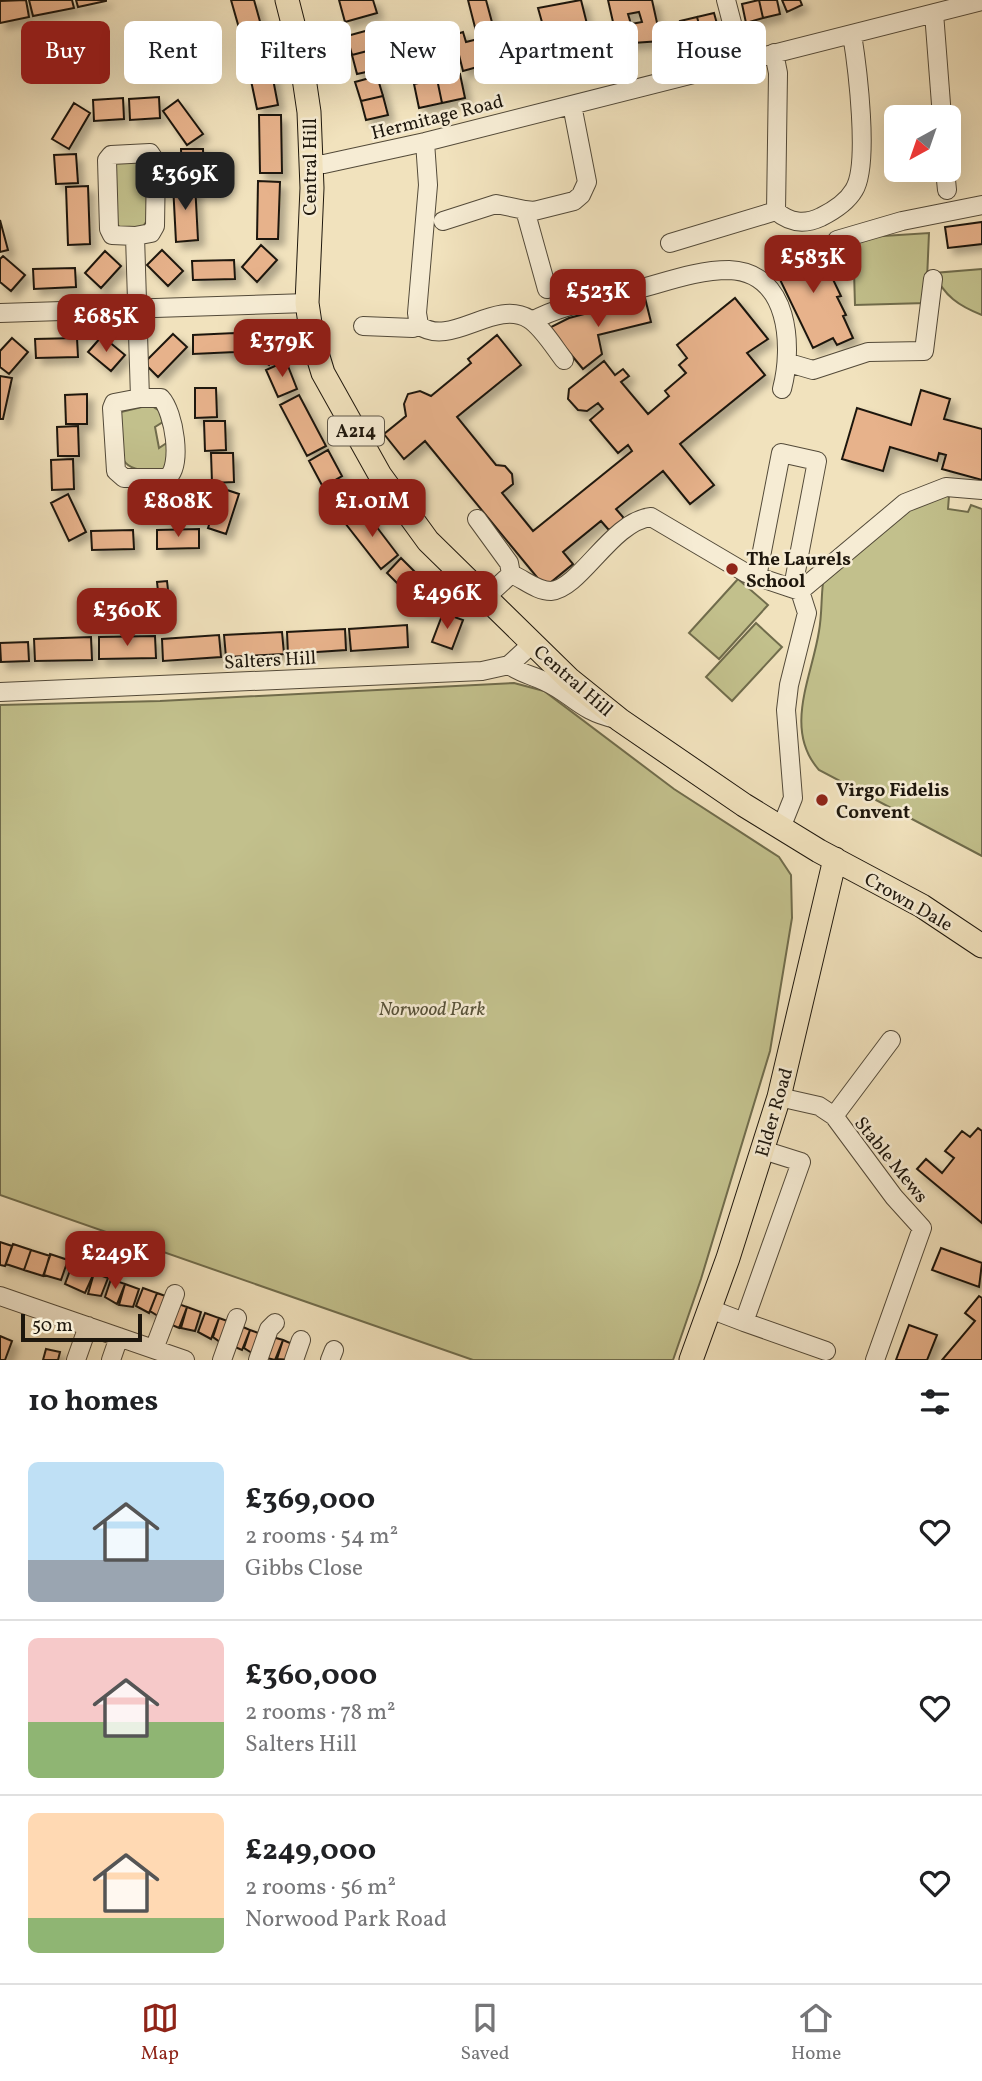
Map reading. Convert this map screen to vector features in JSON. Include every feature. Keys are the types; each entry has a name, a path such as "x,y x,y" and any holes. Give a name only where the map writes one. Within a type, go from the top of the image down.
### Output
{"main road":[{"name":"Central Hill","path":"286,0 300,51 309,112 311,164 307,303 323,373 380,475 428,541 569,679 620,720 781,828 835,859"},
{"name":"Crown Dale","path":"835,859 922,906 982,946"},
{"name":"Elder Road","path":"691,1360 710,1310 779,1097 835,859"}],"street":[{"path":"726,0 732,21"},
{"name":"Hermitage Road","path":"766,55 852,34 924,10 982,1"},
{"path":"924,10 940,105"},
{"path":"776,211 791,221 802,222 818,218 836,209 855,190 861,152 852,34"},
{"path":"774,53 778,73 776,211"},
{"name":"Hermitage Road","path":"311,164 324,164 425,142 653,84"},
{"path":"443,221 496,204 534,211 574,201 587,182 572,105"},
{"path":"419,325 417,313 428,185 425,142"},
{"path":"150,153 156,162 155,226 151,233 135,236 112,235 109,229 107,160 111,155 150,153"},
{"path":"946,182 947,190"},
{"path":"837,240 902,221 982,205"},
{"path":"525,210 547,289"},
{"path":"670,243 776,211"},
{"path":"135,236 140,398"},
{"path":"532,321 572,306 698,273 742,272 761,283 784,315 789,363 782,389"},
{"path":"789,363 813,370 868,352 924,351 933,279"},
{"path":"0,313 307,303"},
{"path":"363,326 413,328 419,325 433,331 442,331 517,314 532,321 564,360"},
{"path":"140,398 161,398 172,414 175,465 167,478 124,478 116,471 112,408 114,403 122,400 140,398"},
{"path":"757,577 781,453 817,461 796,589 807,613 789,685 786,710 793,798 781,828"},
{"path":"796,589 905,503 946,487 982,490"},
{"path":"511,574 546,590 561,589 611,540 638,520 651,517 669,524 729,565 796,589"},
{"path":"477,519 509,563 511,574"},
{"path":"485,598 511,574"},
{"path":"532,644 509,665 523,675 545,681 596,715 620,720"},
{"name":"Salters Hill","path":"0,692 446,673 509,665"},
{"path":"834,1116 891,1040"},
{"name":"Stable Mews","path":"779,1097 819,1107 834,1116 894,1197 922,1227 875,1360"},
{"path":"744,1322 801,1162 763,1150"},
{"path":"151,1352 175,1294"},
{"path":"0,1296 119,1337 151,1352 183,1360"},
{"path":"710,1310 826,1351"},
{"path":"222,1360 237,1318"},
{"path":"258,1360 269,1329 275,1323"},
{"path":"76,1360 88,1326"},
{"path":"111,1360 119,1337"},
{"path":"294,1360 301,1340"}],"green space":[{"path":"144,161 147,168 149,218 141,229 120,227 115,223 116,162"},
{"path":"929,233 926,303 855,305 853,238"},
{"path":"982,269 982,315 953,299 942,288 934,273"},
{"path":"150,405 163,413 166,420 155,427 159,448 168,442 168,472 137,469 124,460 121,452 121,412"},
{"path":"949,496 948,509 968,512 971,505 982,509 982,856 819,770 808,754 801,720 821,619 823,583 913,507"},
{"path":"738,579 768,605 719,659 689,633"},
{"path":"756,623 782,647 732,701 706,677"},
{"name":"Norwood Park","path":"514,683 544,691 674,789 779,857 791,875 792,918 770,1051 701,1279 673,1360 473,1360 0,1195 0,705 160,701"}],"building":[{"path":"26,0 29,17 0,23 0,1"},
{"path":"29,0 72,0 74,8 33,16"},
{"path":"76,0 106,0 106,1 78,7"},
{"path":"231,0 254,0 260,21 237,21"},
{"path":"339,0 373,0 377,13 345,21"},
{"path":"468,0 486,0 492,21 474,21 474,23"},
{"path":"581,0 586,21 542,21 538,8"},
{"path":"608,0 652,0 657,21 652,21 652,42 638,43 638,23 642,22 639,12 628,14 630,21 613,21"},
{"path":"759,0 777,0 780,14 763,18"},
{"path":"759,0 763,18 746,21 742,4"},
{"path":"782,0 800,0 802,5 787,12"},
{"path":"714,13 716,21 698,21 697,17"},
{"path":"697,17 698,21 680,21"},
{"path":"365,31 365,52 352,55 351,35"},
{"path":"463,32 466,42 474,40 474,68 463,71 460,33"},
{"path":"365,52 365,72 357,74 352,55"},
{"path":"460,74 465,98 442,103 438,84 460,84"},
{"path":"365,79 365,84 379,84 383,96 361,101 355,82"},
{"path":"252,84 274,84 278,105 257,109"},
{"path":"414,84 438,84 442,103 419,108"},
{"path":"383,96 388,115 366,120 361,101"},
{"path":"159,97 160,118 130,120 129,99"},
{"path":"123,98 124,119 94,121 93,100"},
{"path":"178,100 203,134 187,145 163,111"},
{"path":"74,103 90,113 69,149 52,139"},
{"path":"259,115 281,115 282,173 260,173"},
{"path":"181,149 203,149 204,178 182,179"},
{"path":"76,154 78,183 56,184 54,155"},
{"path":"258,181 280,182 278,239 257,239"},
{"path":"195,183 198,240 176,242 173,184"},
{"path":"88,186 90,244 68,245 66,187"},
{"path":"0,220 8,250 0,252"},
{"path":"982,222 982,244 948,248 945,227"},
{"path":"814,240 841,296 837,297 853,338 837,345 833,338 813,348 771,261"},
{"path":"261,245 277,260 257,282 242,267"},
{"path":"162,250 183,271 168,286 147,265"},
{"path":"105,251 121,266 101,288 85,273"},
{"path":"3,256 25,275 11,291 0,282 0,259"},
{"path":"234,260 235,279 193,280 192,261"},
{"path":"75,268 76,287 34,289 33,269"},
{"path":"645,298 651,322 598,335 602,354 583,369 549,328 569,318"},
{"path":"735,298 768,339 747,353 765,375 680,444 714,485 690,504 663,471 616,509 623,517 622,526 616,530 608,529 601,521 563,552 573,564 545,587 425,441 404,459 384,434 406,416 404,404 408,394 420,391 431,396 471,363 468,359 497,335 521,365 457,417 496,465 505,466 512,474 513,484 502,493 533,531 632,451 628,445 618,453 590,420 603,409 598,403 587,411 578,410 568,399 569,389 604,361 615,375 623,369 629,376 621,382 648,414 669,396 665,391 686,373 679,365 687,358 677,345"},
{"path":"254,331 280,346 269,365 243,350"},
{"path":"235,333 235,352 193,354 193,335"},
{"path":"173,334 187,347 158,377 144,363"},
{"path":"102,336 125,355 111,371 88,352"},
{"path":"12,338 28,352 9,374 0,367 0,351"},
{"path":"77,338 78,357 36,358 35,339"},
{"path":"286,361 297,389 278,397 266,370"},
{"path":"0,376 12,378 3,419 0,419"},
{"path":"195,388 216,388 217,417 195,418"},
{"path":"921,390 950,399 944,419 982,429 982,480 942,469 946,455 939,453 937,461 890,447 883,471 842,459 857,408 911,425"},
{"path":"87,394 87,424 66,424 65,395"},
{"path":"299,395 326,446 307,456 280,405"},
{"path":"204,421 225,421 226,450 205,451"},
{"path":"78,426 79,456 58,456 57,427"},
{"path":"328,450 342,476 323,487 309,461"},
{"path":"211,453 233,453 234,482 212,483"},
{"path":"73,459 74,489 52,490 51,460"},
{"path":"345,481 360,506 342,517 327,492"},
{"path":"221,488 239,494 226,534 208,528"},
{"path":"68,494 86,532 69,541 51,503"},
{"path":"363,509 398,555 381,569 345,523"},
{"path":"199,529 199,548 157,549 157,530"},
{"path":"133,530 134,549 92,550 91,531"},
{"path":"401,558 440,597 425,611 387,573"},
{"path":"167,581 168,590 158,591 157,582"},
{"path":"443,613 463,620 452,649 432,642"},
{"path":"407,625 408,647 351,651 349,629"},
{"path":"345,629 346,650 288,654 287,632"},
{"path":"282,632 284,654 226,657 224,635"},
{"path":"219,635 221,657 163,661 162,639"},
{"path":"155,636 156,658 99,659 99,637"},
{"path":"91,637 92,660 35,661 34,639"},
{"path":"28,642 29,661 1,662 0,643"},
{"path":"978,1128 982,1131 982,1223 917,1169 926,1159 942,1173 954,1158 945,1151 962,1131 970,1137"},
{"path":"0,1242 12,1246 5,1266 0,1265"},
{"path":"13,1244 31,1250 24,1270 6,1264"},
{"path":"941,1248 982,1263 979,1287 932,1270"},
{"path":"31,1250 50,1256 43,1276 24,1270"},
{"path":"50,1254 68,1260 61,1280 44,1275"},
{"path":"72,1265 94,1273 85,1293 65,1284"},
{"path":"94,1273 108,1278 101,1296 88,1294"},
{"path":"111,1279 125,1284 117,1304 105,1297"},
{"path":"125,1284 139,1289 133,1307 119,1305"},
{"path":"143,1288 157,1293 149,1313 136,1306"},
{"path":"157,1293 171,1298 158,1316 150,1311"},
{"path":"979,1296 982,1298 982,1360 942,1360 975,1321 965,1313"},
{"path":"173,1302 187,1307 179,1328 172,1325"},
{"path":"187,1307 201,1312 195,1331 181,1328"},
{"path":"205,1313 219,1318 211,1339 198,1332"},
{"path":"219,1318 233,1323 220,1342 213,1337"},
{"path":"236,1324 250,1330 242,1350 235,1347"},
{"path":"909,1325 937,1335 927,1360 896,1360"},
{"path":"250,1330 264,1335 252,1353 244,1348"},
{"path":"0,1336 12,1341 5,1360 0,1360"},
{"path":"269,1336 283,1340 275,1360 267,1358"},
{"path":"283,1340 297,1346 292,1360 277,1359"},
{"path":"46,1349 60,1352 58,1360 43,1360"}],"place":[{"name":"The Laurels School","path":"732,569"},
{"name":"Virgo Fidelis Convent","path":"822,800"}]}
